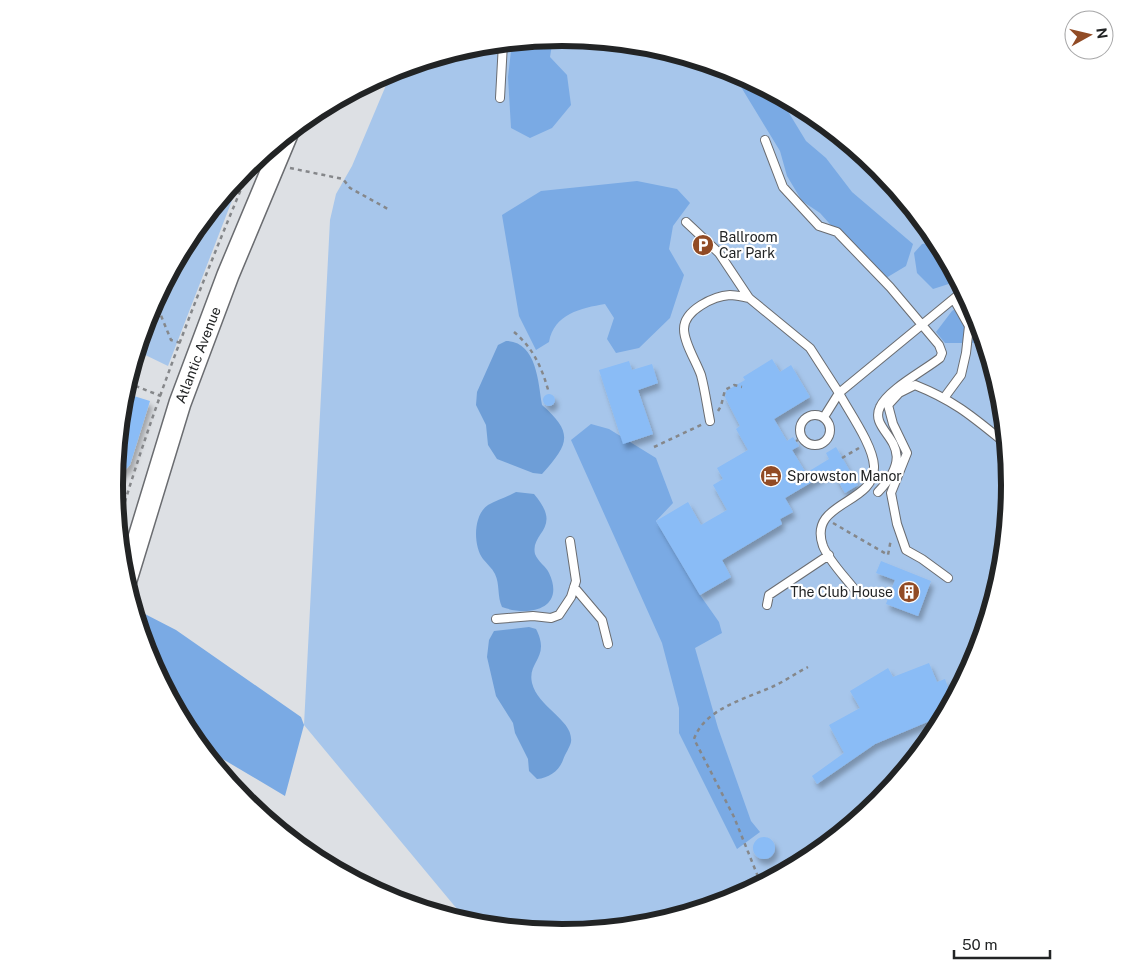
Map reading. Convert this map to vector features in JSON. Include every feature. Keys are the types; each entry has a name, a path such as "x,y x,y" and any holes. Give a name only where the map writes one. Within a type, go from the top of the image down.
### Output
{"street":[{"name":"Atlantic Avenue","path":"131,564 173,422 228,275 281,149"}],"lane":[{"path":"500,98 503,50"},
{"path":"765,140 783,187 819,226 837,232 923,326 939,346 942,353 940,358 898,388 880,405 877,414 882,425 893,440 897,460 891,478 878,492"},
{"path":"686,222 719,253 749,298 810,348 839,394 873,455 872,478 866,488 854,498 830,511 821,535 824,547 855,590"},
{"path":"710,421 702,378 695,358 686,341 683,327 688,315 715,297 731,295 749,298"},
{"path":"824,417 839,394 958,296"},
{"path":"944,398 962,375 966,353 969,326 956,303"},
{"path":"948,578 906,550 897,524 891,493 908,454 893,424 888,405 899,393 915,385 964,409 998,437"},
{"path":"814,414 824,417 829,426 825,440 821,443 811,444 799,440 800,425 806,417 814,414"},
{"path":"496,619 533,616 551,618 558,615 571,597 576,581 570,540"},
{"path":"767,605 769,595 829,554"},
{"path":"574,587 602,620 608,644"}],"path":[{"path":"274,165 343,179 350,188 388,209"},
{"path":"124,507 137,461 214,252 243,184"},
{"path":"159,312 170,340 181,343"},
{"path":"514,332 535,355 543,369 549,392"},
{"path":"654,447 710,421 721,406 725,390 734,385 742,388"},
{"path":"135,386 161,396"},
{"path":"842,458 866,444"},
{"path":"826,518 888,555"},
{"path":"758,878 734,817 694,739 698,728 711,716 776,685 808,667"}],"shaded area":[{"path":"552,46 550,57 567,75 571,105 552,128 530,138 511,128 508,77 511,49"},
{"path":"562,46 619,50 676,61 730,80 756,91 806,120 851,155 872,175 892,196 927,241 956,291 967,317 986,371 992,399 1000,456 1001,485 1000,514 992,571 986,599 967,653 956,679 927,729 892,774 872,795 851,815 806,850 756,879 730,890 676,909 648,915 591,923 562,924 505,920 459,911 304,725 330,220 336,194 352,166 387,83 448,61 505,50"},
{"path":"739,84 786,108 806,141 826,158 852,192 913,244 906,266 881,281 820,213 802,201 787,176 780,151"},
{"path":"637,181 677,189 690,203 673,226 669,249 684,275 670,318 639,348 616,353 607,339 614,318 605,304 578,310 556,325 549,342 536,350 519,316 502,215 541,191"},
{"path":"235,193 168,366 144,354 157,317 168,291 197,241"},
{"path":"928,243 952,283 933,289 917,273 914,253 922,244"},
{"path":"962,304 977,343 945,343 936,332 952,311"},
{"path":"506,341 516,343 524,348 530,356 537,375 542,405 559,423 563,431 564,439 562,446 551,464 542,474 533,473 497,459 488,445 486,425 476,405 477,392 498,345"},
{"path":"591,424 609,429 656,458 673,503 656,521 700,595 719,622 722,633 695,648 718,728 751,821 760,832 737,849 679,733 679,708 662,643 571,440"},
{"path":"516,492 534,494 546,515 546,523 537,540 535,554 549,573 553,585 553,595 549,602 533,610 512,610 502,607 497,578 483,559 477,546 477,523 483,510 488,505"},
{"path":"143,613 176,630 301,717 304,725 285,796 217,756 214,752 197,729 168,679"},
{"path":"529,627 536,629 541,647 531,676 532,683 541,700 567,727 571,742 556,771 546,777 537,779 529,771 528,759 515,733 513,723 496,696 487,657 489,640 494,631"}],"building":[{"name":"Sprowston Manor","path":"772,359 780,372 791,365 810,397 774,419 787,441 793,437 799,446 792,450 806,473 829,459 826,453 836,447 858,485 845,493 832,470 785,498 793,512 780,519 782,524 722,560 731,577 700,595 656,521 688,502 701,525 727,510 713,485 723,479 717,468 748,450 736,429 740,426 725,397 726,391 745,380 743,377"},
{"path":"629,361 632,370 652,364 658,383 638,390 653,434 623,444 599,370"},
{"path":"549,394 555,400 549,406 543,400"},
{"path":"133,396 150,401 130,465 123,472 124,453 127,450 125,449 127,428 133,407 131,406"},
{"name":"The Club House","path":"881,561 931,581 918,616 886,604 895,580 876,573"},
{"path":"929,663 937,682 945,679 949,691 932,720 875,744 817,784 812,776 844,753 829,725 860,708 850,691 888,668 893,677"},
{"path":"764,837 772,840 775,848 772,856 764,859 756,856 753,848 756,840"}],"place":[{"name":"Ballroom Car Park","path":"703,245"},
{"name":"Sprowston Manor","path":"771,476"},
{"name":"The Club House","path":"909,592"}]}
